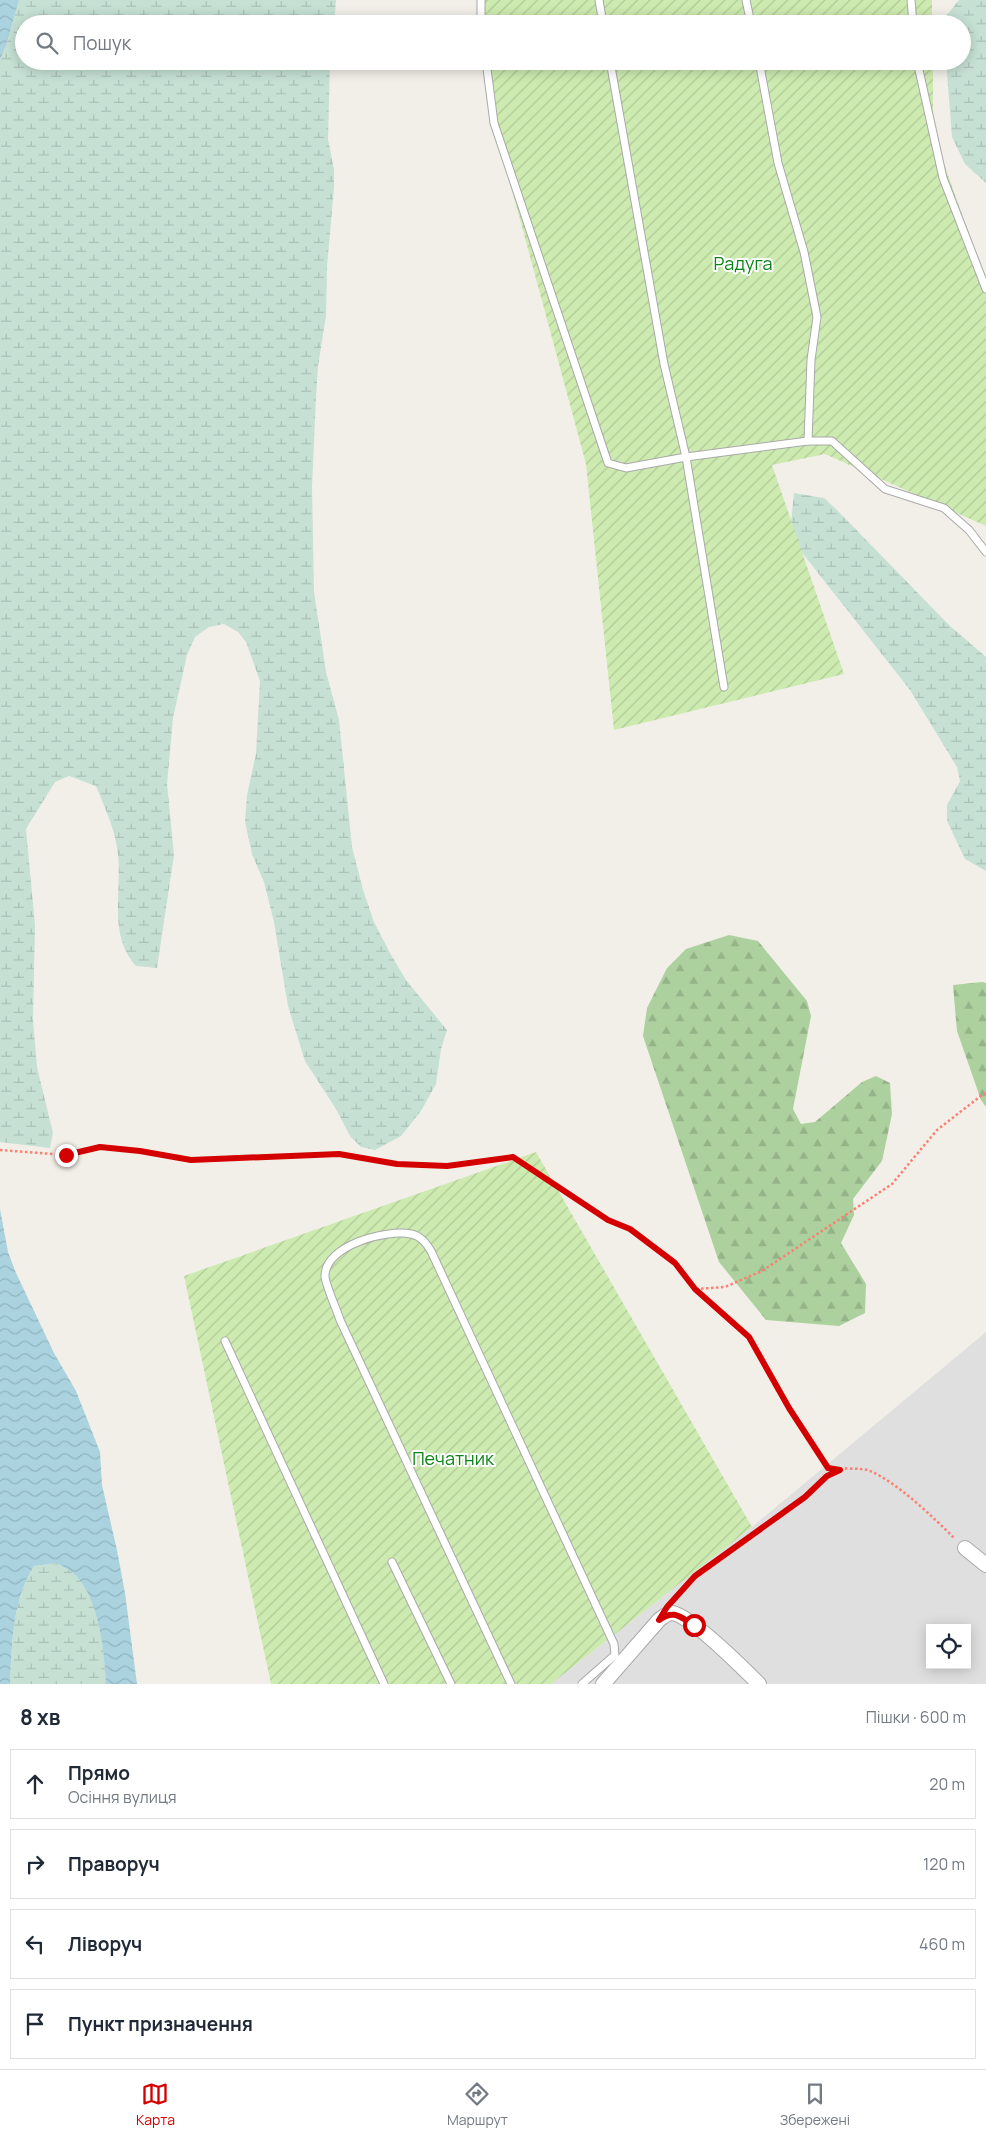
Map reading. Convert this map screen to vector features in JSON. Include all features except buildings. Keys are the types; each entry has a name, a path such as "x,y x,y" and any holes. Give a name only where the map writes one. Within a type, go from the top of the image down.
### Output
{"street":[{"path":"965,1548 986,1565"},
{"path":"603,1684 659,1620 673,1607 759,1684"}],"lane":[{"path":"481,0 481,15"},
{"path":"599,0 602,15"},
{"path":"746,0 749,15"},
{"path":"911,0 912,15"},
{"path":"487,70 494,122 608,463 626,468 686,457 808,441 832,441 884,489 944,508 969,530 986,552"},
{"path":"612,70 664,364 686,457 724,687"},
{"path":"760,70 778,163 804,252 817,316 811,360 808,441"},
{"path":"919,70 943,178 986,290"},
{"path":"512,1684 344,1328 325,1276 328,1264 337,1252 370,1238 398,1233 412,1234 424,1240 431,1251 614,1644 614,1655 582,1684"},
{"path":"226,1341 384,1684"},
{"path":"392,1562 451,1684"}],"path":[{"path":"695,1289 725,1287 762,1271 892,1184 937,1130 986,1092"},
{"path":"0,1150 66,1155 100,1147 140,1151 191,1160 339,1154 397,1164 447,1166 513,1157 608,1220 630,1229 675,1263 695,1289 749,1337 789,1408 828,1468 868,1470 892,1483 965,1548"},
{"path":"673,1607 695,1576 805,1497 827,1476 840,1470"}],"shaded area":[{"path":"986,1332 986,1684 551,1684 752,1527"}],"green space":[{"path":"19,0 336,0 335,15 15,15 15,70 330,70 328,139 334,170 334,187 327,267 326,316 318,366 316,397 312,487 314,592 326,672 339,720 352,847 363,890 374,922 406,980 447,1030 441,1049 436,1084 421,1111 401,1136 375,1150 361,1147 350,1136 336,1109 305,1061 288,1006 274,922 264,882 252,854 245,822 247,795 256,754 260,681 246,642 238,632 224,624 209,627 195,637 187,655 173,718 167,784 174,855 157,968 136,966 127,954 122,941 118,913 119,869 117,846 110,820 96,786 69,776 55,782 26,829 35,925 33,1020 37,1067 53,1133 50,1148 0,1142 0,59 6,46"},
{"path":"481,0 932,0 932,15 482,15"},
{"path":"959,0 986,0 986,183 965,164 952,137 947,70 971,70 971,15 947,15"},
{"name":"Радуга","path":"489,70 933,70 933,133 986,281 986,526 825,454 772,465 844,674 614,730 586,464 494,123"},
{"path":"794,493 824,498 949,625 986,657 986,871 965,859 947,821 947,805 960,781 957,767 910,690 800,550 791,523"},
{"path":"729,935 758,941 807,1001 811,1016 793,1109 801,1124 815,1122 862,1082 876,1076 890,1083 892,1114 882,1161 853,1199 854,1215 841,1243 866,1284 865,1313 839,1326 766,1320 719,1262 643,1036 647,1008 667,968 686,949"},
{"path":"986,983 986,1107 981,1100 957,1031 953,985"},
{"name":"Печатник","path":"536,1152 752,1527 551,1684 271,1684 184,1276"},
{"path":"57,1563 74,1574 85,1587 91,1599 100,1627 106,1684 10,1684 14,1623 21,1594 34,1566"}],"water":[{"path":"0,0 19,0 6,46 0,59"},
{"path":"0,1209 8,1252 16,1273 54,1353 76,1391 100,1452 102,1485 125,1593 137,1684 106,1684 102,1642 96,1612 91,1599 76,1576 57,1563 34,1566 27,1580 21,1594 14,1623 10,1684 0,1684"}],"route":[{"path":"66,1155 100,1147 140,1151 191,1160 339,1154 397,1164 447,1166 513,1157 535,1170 566,1194 608,1220 630,1229 675,1263 695,1289 749,1337 789,1408 828,1468 840,1470 827,1476 805,1497 715,1564 695,1576 667,1607 659,1620 666,1614 673,1613 694,1625"}]}
